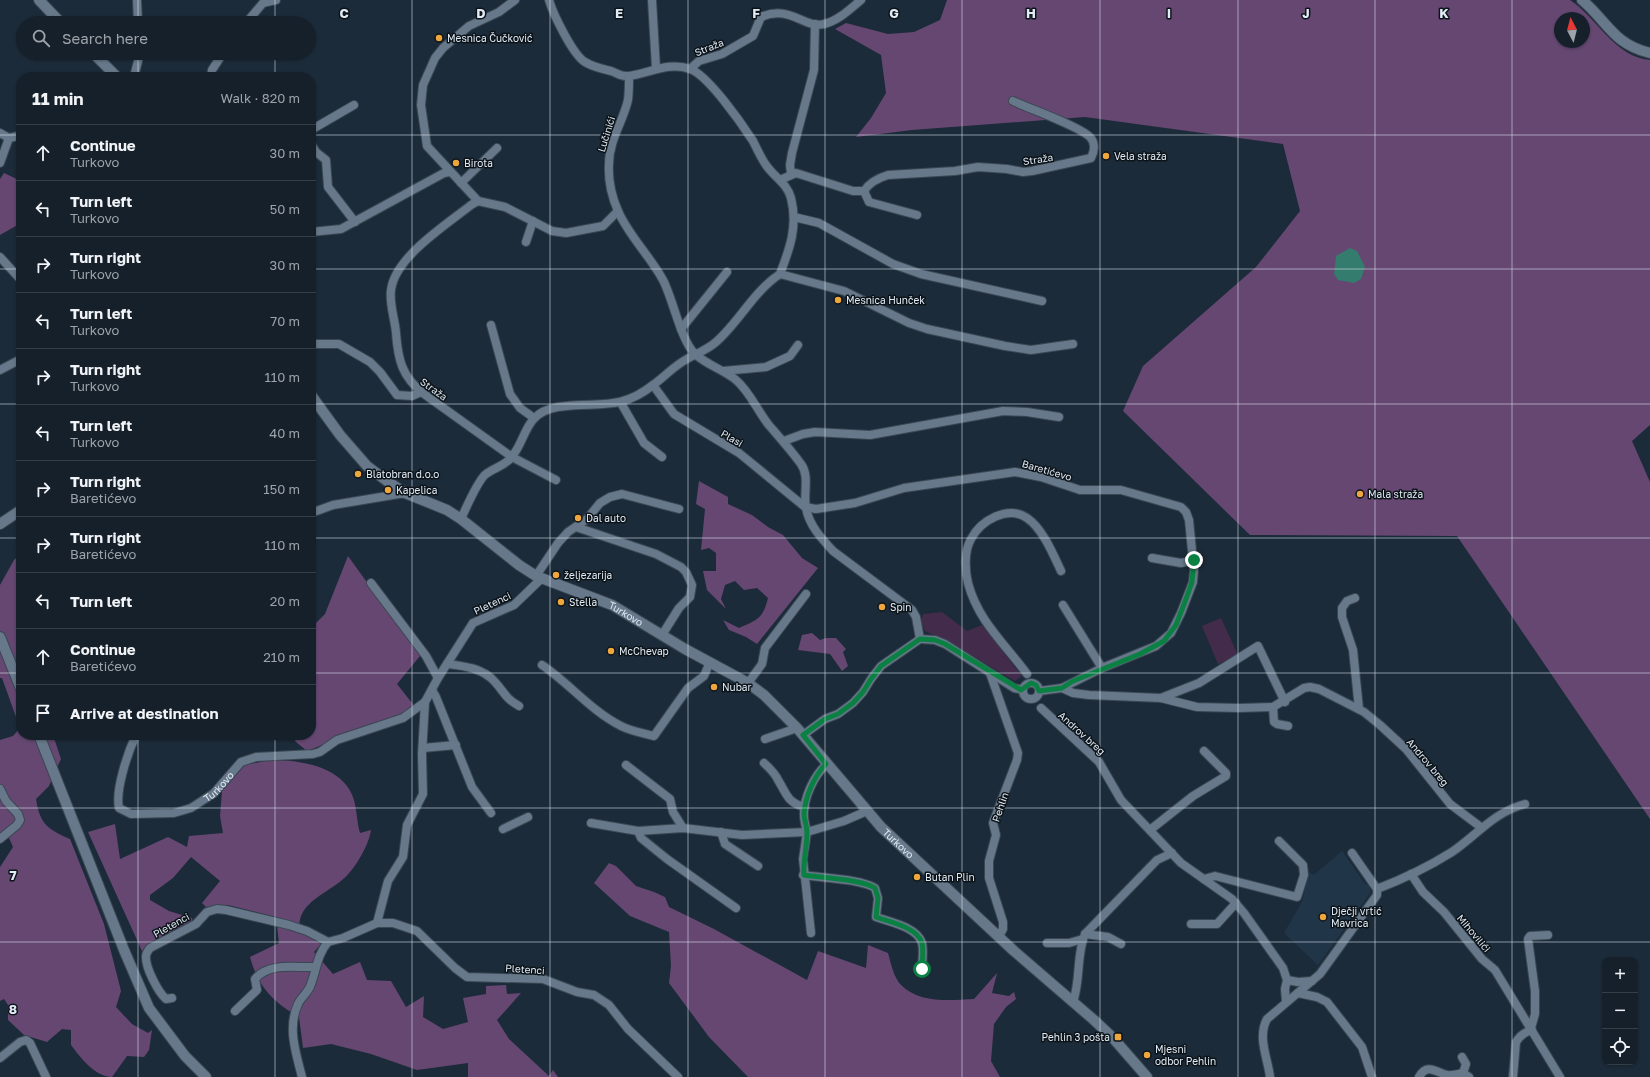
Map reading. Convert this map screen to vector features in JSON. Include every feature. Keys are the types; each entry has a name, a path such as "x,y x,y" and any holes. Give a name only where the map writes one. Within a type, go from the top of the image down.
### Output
{"main road":[{"path":"39,0 54,16"},
{"path":"1582,0 1623,43 1650,53"},
{"path":"100,60 112,72"},
{"name":"Turkovo","path":"316,402 340,435 367,466 386,481 405,493 447,510 461,519 519,565 539,578 612,605 748,683 764,695 800,732 881,827 999,936"},
{"path":"0,524 16,513"},
{"path":"0,637 16,677"},
{"path":"41,740 124,950 149,1008 181,1050 206,1077"},
{"path":"999,936 1113,1038 1147,1077"}],"street":[{"path":"252,16 263,3 276,0"},
{"path":"515,0 499,12 469,26 443,48 428,71 423,85 421,105 425,140 434,155 478,201 505,207 552,231 566,233 604,226 618,211 630,232 662,278 673,302 681,329 688,345 695,355 723,371 745,388 768,424 784,441 805,471 805,507 815,530 832,551 912,610 916,617 920,639"},
{"path":"652,0 656,68"},
{"path":"791,174 790,165 792,152 814,70 815,24 825,24 837,19 861,0"},
{"path":"548,1 576,52 585,62 621,76 629,76 656,68 682,67 690,69"},
{"path":"137,2 138,16"},
{"name":"Straža","path":"780,274 794,234 794,218 790,197 780,180 772,174 765,165 752,141 712,86 703,75 690,69 699,61 722,54 753,36 761,17 771,12 784,13 815,24"},
{"path":"135,72 138,60"},
{"path":"212,72 218,60"},
{"name":"Lučinići","path":"618,211 611,187 609,164 611,147 628,100 629,76"},
{"name":"Straža","path":"864,191 879,177 888,175 955,171 978,167 1007,169 1022,172 1091,158 1094,153 1094,146 1090,137 1072,127 1013,101"},
{"path":"316,127 354,105"},
{"path":"0,133 9,138 16,136"},
{"path":"0,163 9,138"},
{"path":"461,183 497,148"},
{"path":"316,152 326,160 328,187 355,222"},
{"path":"316,232 341,230 444,173 450,172"},
{"path":"780,180 796,173 853,191 864,191 869,202 917,215"},
{"name":"Straža","path":"478,201 430,237 401,267 393,282 391,300 396,329 397,346 402,369 410,383 512,457"},
{"path":"794,218 819,223 893,264 921,274 1042,301"},
{"path":"526,242 533,221"},
{"path":"0,258 16,276"},
{"path":"681,329 727,272"},
{"path":"461,519 484,475 500,467 512,457 526,428 534,418 547,410 558,407 621,403 636,396 653,385 668,372 714,344 730,328 763,289 780,274 844,291 896,317 927,328 1006,346 1032,350 1073,344"},
{"path":"491,325 510,394 520,408 534,418"},
{"path":"316,344 339,344 370,362 398,395 412,396 421,392"},
{"path":"723,371 766,367 790,356 798,345"},
{"path":"0,370 16,362"},
{"name":"Plasi","path":"653,385 674,414 739,453 805,507"},
{"path":"621,403 644,443 662,457"},
{"path":"784,441 802,434 815,432 870,435 1003,412 1027,412 1059,417"},
{"path":"512,457 556,480"},
{"name":"Baretićevo","path":"805,507 816,509 855,503 904,488 1015,472 1027,473 1080,490 1121,490 1181,508 1186,512 1189,520 1194,560 1192,582 1182,612 1171,633 1156,646 1102,668 1062,688 1036,695"},
{"path":"316,510 333,505 405,493"},
{"name":"Pletenci","path":"320,752 337,740 403,718 425,702 446,664 473,622 514,605 539,578 558,543 568,532 587,519 600,502 610,497 622,494 680,509"},
{"path":"1028,686 1036,695 1026,698 1028,686 1032,678 989,628 977,609 967,576 966,559 970,541 986,522 998,515 1018,513 1028,518 1036,526 1061,571"},
{"path":"576,527 656,554 680,567 686,572 692,585 690,597 679,608 662,635"},
{"path":"1152,558 1181,563 1194,560"},
{"path":"371,583 426,656 438,678"},
{"path":"748,683 762,664 765,648 806,594"},
{"path":"1355,598 1347,601 1342,608 1342,617 1353,650 1359,709"},
{"path":"1064,604 1102,668"},
{"path":"765,738 800,732 838,714 853,703 863,692 881,666 920,639 935,640 945,644 1018,690 1028,686"},
{"name":"Androv breg","path":"1162,698 1199,683 1258,646 1284,702"},
{"path":"542,665 556,674 600,713 620,725 654,736 688,688 704,676 710,662"},
{"path":"446,664 466,666 488,675 496,682 503,694 519,706"},
{"name":"Pehlin","path":"990,673 1007,725 1017,748 1017,760 993,823 996,835 989,861 989,878 1003,922 1003,929 999,936"},
{"name":"Androv breg","path":"1062,688 1073,693 1089,695 1162,698 1197,707 1273,707 1284,702 1300,691 1310,687 1319,689 1359,709 1380,725 1406,749 1450,804 1482,828"},
{"path":"432,690 456,745 472,787 491,813"},
{"name":"Androv breg","path":"1036,695 1041,708 1099,762 1121,800 1187,868 1236,903 1283,968 1287,980 1285,989 1286,1001"},
{"name":"Pletenci","path":"377,923 388,881 403,857 407,825 423,794 425,702"},
{"path":"1273,707 1274,722 1288,726"},
{"name":"Turkovo","path":"134,740 128,752 118,802 120,808 131,814 174,813 192,808 214,792 241,762 256,757 312,754 320,752"},
{"path":"423,748 456,745"},
{"path":"1150,830 1193,796 1226,776 1226,773 1204,751"},
{"path":"764,763 778,778 789,800 795,805 805,808"},
{"path":"810,933 803,859 807,832 804,816 807,798 821,770 826,764"},
{"path":"626,765 670,799 673,812 683,828"},
{"path":"0,789 6,801 18,814 20,820 17,825 0,839"},
{"path":"1377,888 1411,874 1451,852 1496,816 1511,808 1525,804"},
{"path":"591,823 638,831 683,828 742,835 807,832 844,821 867,811"},
{"path":"503,829 528,817"},
{"path":"638,831 640,838 656,851 736,908"},
{"path":"720,832 725,844 758,866"},
{"path":"1204,879 1215,876 1298,897 1304,875 1303,865 1279,841"},
{"path":"1073,1002 1078,989 1080,945 1084,936 1157,860 1172,852"},
{"path":"1270,1077 1263,1042 1264,1025 1286,1001 1312,981 1337,952 1377,895 1377,888 1352,853"},
{"name":"Mihovilići","path":"1411,874 1423,892 1444,912 1482,959 1495,970 1560,1077"},
{"path":"804,875 856,882 871,885 875,888 878,898 876,917 908,928 918,938 922,944 922,969"},
{"path":"1191,924 1217,924 1236,903"},
{"name":"Pletenci","path":"172,998 166,999 161,995 146,963 146,954 150,948 196,924 207,912 217,909 226,910 289,925 307,931 328,942 343,938 377,923 393,922 417,931 455,968 467,977 543,979 577,992 594,995 609,1005 628,1029 678,1077"},
{"path":"1512,1077 1516,1042 1518,1037 1531,1029 1535,1014 1535,991 1528,939 1530,936 1548,935"},
{"path":"1047,943 1059,944 1084,936 1108,937 1121,944"},
{"path":"302,1077 293,1042 293,1023 297,1005 311,984 314,967 321,950 328,942"},
{"path":"234,1011 257,990 255,978 260,972 282,967 314,967"},
{"path":"1287,980 1298,982 1312,981"},
{"path":"1298,993 1317,997 1327,1002 1362,1047 1372,1077"},
{"path":"0,1058 20,1042 26,1040 30,1043 46,1077"},
{"path":"1419,1077 1427,1070 1434,1069 1447,1075 1466,1075 1466,1064 1462,1057"}],"shaded area":[{"path":"947,0 1570,0 1584,12 1554,12 1554,48 1590,48 1590,18 1607,36 1627,52 1650,60 1650,425 1632,441 1650,482 1650,819 1457,536 1250,535 1123,411 1143,366 1256,267 1300,211 1283,144 1085,117 912,130 856,137 871,118 886,93 881,55 835,29 846,23 888,34 914,32 940,20"},
{"path":"4,173 16,179 16,226 0,235 0,179"},
{"path":"1350,248 1357,251 1365,267 1361,279 1354,283 1338,280 1334,274 1336,256"},
{"path":"699,481 728,497 728,504 752,515 768,527 783,535 802,558 818,568 757,644 746,637 729,630 723,620 739,628 751,623 762,614 768,598 757,588 744,590 735,581 725,585 721,599 726,609 707,590 703,571 716,571 716,553 709,548 701,550 705,509 696,504"},
{"path":"348,556 420,656 397,684 416,708 307,751 295,740 316,740 316,623 325,614"},
{"path":"16,558 16,717 2,678 0,678 0,585"},
{"path":"942,612 967,631 982,625 1022,676 1015,681 951,643 925,631 921,622 923,614"},
{"path":"1221,618 1238,655 1218,664 1202,626"},
{"path":"812,633 820,640 826,638 836,638 846,649 843,652 848,666 842,671 830,654 798,650 802,635"},
{"path":"16,733 16,740 55,740 61,759 49,786 36,799 42,820 50,829 70,839 104,924 121,991 116,1007 132,1024 148,1033 152,1030 149,1050 144,1057 127,1056 112,1077 100,1074 88,1066 71,1045 71,1030 62,1029 47,1042 24,1035 8,1020 8,1005 4,999 0,1001 0,867 13,847 9,838 0,835 0,740 13,736"},
{"path":"270,760 294,761 320,767 331,772 341,779 349,789 356,808 360,833 371,830 364,850 347,876 320,895 302,914 300,931 322,943 314,952 333,974 360,962 367,980 391,981 406,1007 424,996 423,1017 443,1029 468,1022 463,998 486,994 486,986 506,985 507,994 521,993 497,1020 509,1039 549,1076 553,1070 558,1077 468,1077 468,1063 417,1070 371,1054 331,1044 303,1048 299,1017 282,1006 268,993 257,977 250,957 279,943 276,917 228,905 206,907 202,903 220,881 191,857 173,878 150,895 150,900 169,911 192,918 193,922 142,951 88,832 115,824 120,859 168,837 187,847 189,836 223,833 220,816 222,791 245,765"},
{"name":"Dječji vrtić Mavrica","path":"1342,851 1365,884 1369,884 1371,892 1318,965 1284,933 1302,902 1309,872 1314,875"},
{"path":"609,863 616,866 636,886 665,897 669,907 714,929 807,980 818,951 866,968 868,945 888,953 895,975 901,985 909,991 926,998 936,1000 974,999 997,973 992,993 1009,996 1014,992 1016,999 1006,1007 994,1024 991,1061 1000,1077 748,1077 709,1037 669,983 671,966 669,932 630,916 594,883"}],"place":[{"name":"Mesnica Čučković","path":"439,38"},
{"name":"Vela straža","path":"1106,156"},
{"name":"Birota","path":"456,163"},
{"name":"Mesnica Hunček","path":"838,300"},
{"name":"Blatobran d.o.o","path":"358,474"},
{"name":"Kapelica","path":"388,490"},
{"name":"Mala straža","path":"1360,494"},
{"name":"Dal auto","path":"578,518"},
{"name":"željezarija","path":"556,575"},
{"name":"Stella","path":"561,602"},
{"name":"Spin","path":"882,607"},
{"name":"McChevap","path":"611,651"},
{"name":"Nubar","path":"714,687"},
{"name":"Butan Plin","path":"917,877"},
{"name":"Dječji vrtić Mavrica","path":"1323,917"},
{"name":"Pehlin 3 pošta","path":"1118,1037"},
{"name":"Mjesni odbor Pehlin","path":"1147,1055"}],"route":[{"path":"922,969 922,944 918,938 908,928 876,917 878,898 875,888 871,885 856,882 804,875 803,859 807,832 804,816 807,798 821,770 826,764 803,735 825,719 842,712 853,703 863,692 881,666 920,639 935,640 945,644 1018,690 1023,690 1026,685 1031,683 1036,685 1039,691 1062,688 1067,684 1102,668 1140,654 1164,641 1176,625 1192,582 1195,566 1194,560"}]}
